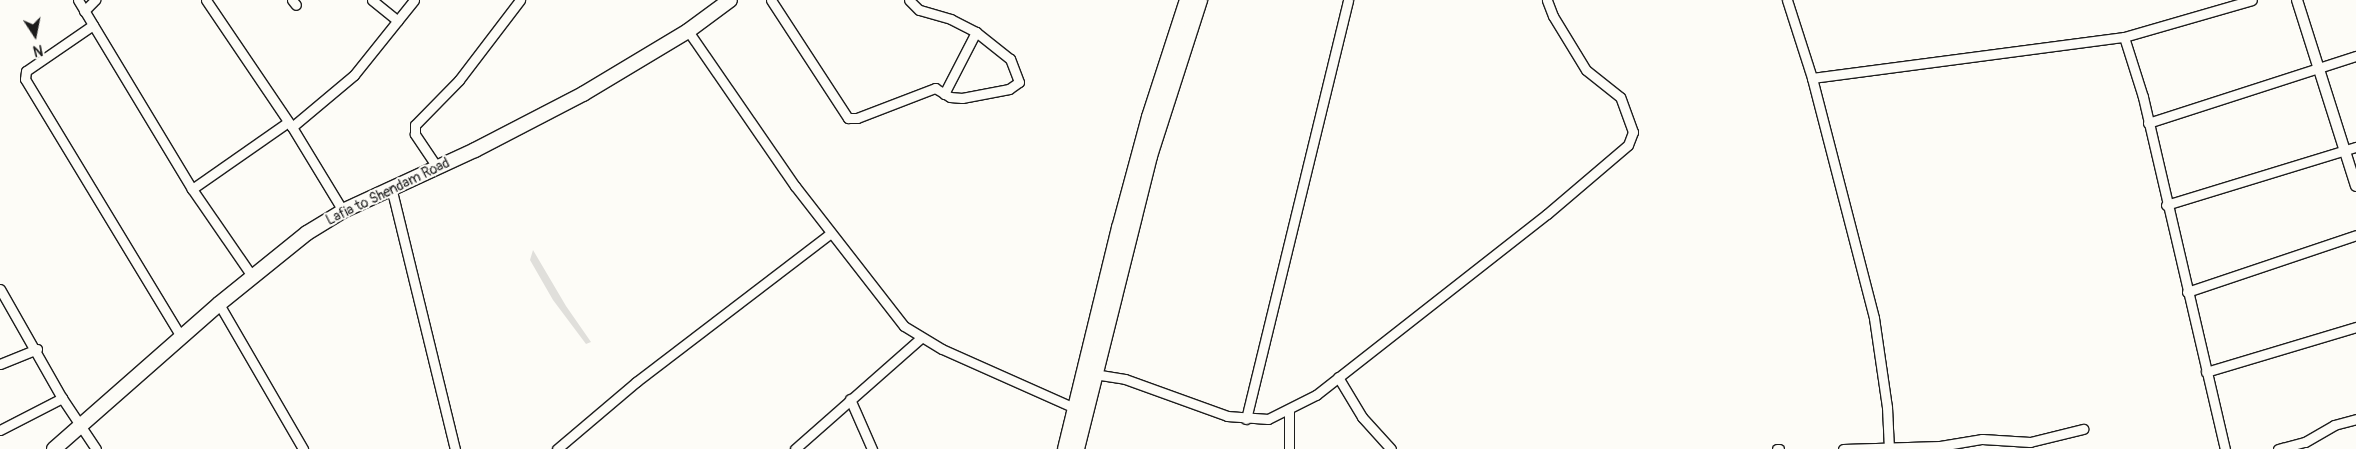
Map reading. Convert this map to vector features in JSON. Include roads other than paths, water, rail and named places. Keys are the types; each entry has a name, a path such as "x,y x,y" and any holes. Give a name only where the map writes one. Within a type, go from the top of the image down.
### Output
{"main road":[{"name":"Lafia to Shendam Road","path":"54,449 219,304 308,232 343,211 437,167 583,94 688,31 730,0"},
{"path":"1077,449 1079,410 1149,117 1187,0"},
{"path":"1065,449 1094,374 1160,123 1200,0"}],"street":[{"path":"78,0 192,189 252,276"},
{"path":"84,11 95,0"},
{"path":"206,0 290,124 343,211"},
{"path":"372,0 398,21"},
{"path":"192,189 290,124 354,75 414,0"},
{"path":"437,167 414,127 459,80 520,0"},
{"path":"771,0 848,118 857,118 935,88 944,94 962,98 1009,89 1019,82 1010,59 976,32 951,19 919,10 909,0"},
{"path":"1246,419 1348,0"},
{"path":"1094,374 1126,379 1227,416 1268,420 1288,410 1338,377 1547,214 1628,145 1633,132 1620,97 1586,70 1553,16 1547,0"},
{"path":"1786,0 1812,78 1874,318 1887,407 1889,449"},
{"path":"1812,78 2124,37 2252,0"},
{"path":"2297,0 2356,186"},
{"path":"93,25 26,71 25,79 181,337"},
{"path":"688,31 831,233 890,310 921,338 1079,410"},
{"path":"944,94 976,32"},
{"path":"2124,37 2148,123 2225,449"},
{"path":"2148,123 2320,70 2356,56"},
{"path":"2166,205 2356,147"},
{"path":"391,187 455,449"},
{"path":"557,449 636,382 831,233"},
{"path":"2187,292 2356,235"},
{"path":"0,289 36,349 62,398 96,449"},
{"path":"219,304 303,449"},
{"path":"2206,372 2356,328"},
{"path":"795,449 850,398 921,338"},
{"path":"0,364 36,349"},
{"path":"1338,377 1362,417 1391,449"},
{"path":"0,430 62,398"},
{"path":"850,398 872,449"},
{"path":"1288,410 1289,449"},
{"path":"2278,449 2305,442 2334,425 2356,419"},
{"path":"1843,449 1940,446 1982,439 2030,442 2083,429"}]}
